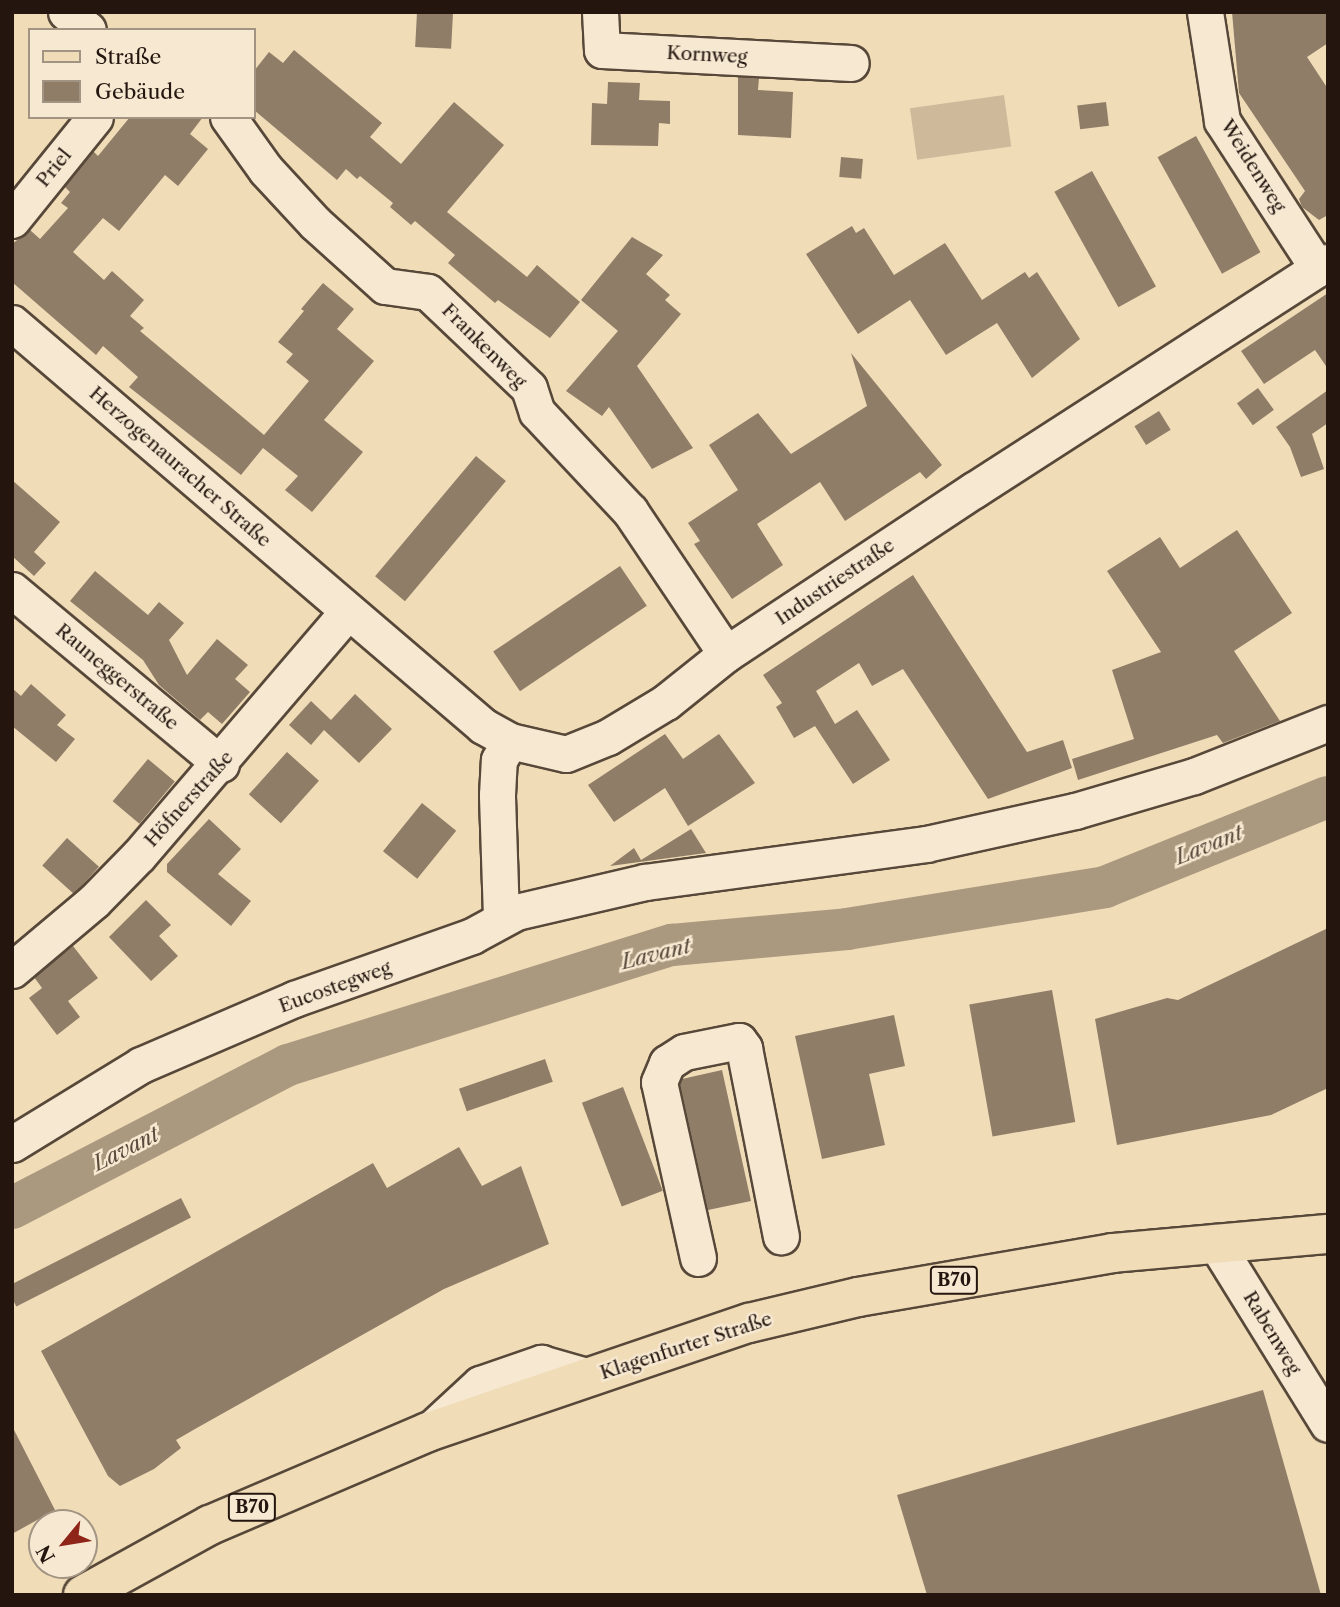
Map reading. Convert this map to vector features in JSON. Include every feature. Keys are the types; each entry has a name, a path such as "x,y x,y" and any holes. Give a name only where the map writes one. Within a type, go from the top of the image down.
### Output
{"main road":[{"name":"Klagenfurter Straße","path":"83,1595 210,1525 428,1432 702,1337 858,1297 1113,1253 1328,1234"}],"street":[{"path":"66,12 86,28"},
{"name":"Kornweg","path":"600,12 602,50 850,63"},
{"name":"Weidenweg","path":"1205,12 1222,121 1323,265"},
{"name":"Priel","path":"12,220 93,119"},
{"name":"Frankenweg","path":"229,119 265,170 315,223 385,286 428,292 529,388 537,412 630,510 726,654"},
{"name":"Industriestraße","path":"348,611 483,726 510,741 550,753 589,747 666,702 726,654 1323,265"},
{"name":"Herzogenauracher Straße","path":"12,323 348,611"},
{"name":"Rauneggerstraße","path":"12,590 221,764"},
{"name":"Höfnerstraße","path":"12,970 94,901 221,764 348,611"},
{"name":"Eucostegweg","path":"12,1144 141,1065 294,999 472,936 501,917 645,883 926,844 1075,811 1194,776 1328,723"},
{"path":"501,917 497,795 499,760 510,741"},
{"path":"698,1258 659,1082 667,1063 684,1052 739,1041 744,1048 781,1236"},
{"name":"Rabenweg","path":"1215,1242 1328,1424"}],"shaded area":[{"path":"1004,95 1011,146 917,160 910,108"}],"building":[{"path":"417,12 453,14 451,49 415,47"},
{"path":"1232,12 1328,12 1328,43 1307,57 1328,89 1328,215 1319,220 1302,207 1299,199 1305,191 1239,93"},
{"path":"294,50 382,123 370,137 401,164 454,102 504,145 447,212 527,277 537,265 580,302 550,338 498,300 495,303 448,263 455,255 415,221 411,225 390,207 393,203 360,176 357,179 346,169 337,180 256,112 256,68 269,52 283,63"},
{"path":"738,77 759,78 758,90 793,92 791,138 738,135"},
{"path":"608,82 640,83 639,100 670,101 670,124 659,123 658,146 591,145 592,103 607,104"},
{"path":"1106,102 1109,126 1080,129 1077,106"},
{"path":"128,119 201,119 190,134 208,149 178,186 165,175 119,231 103,218 73,252 104,280 112,271 144,300 130,316 144,328 140,331 264,435 309,381 286,362 293,354 278,342 304,311 301,309 323,283 354,309 337,329 374,361 324,420 363,452 312,512 285,490 298,476 263,448 241,475 129,387 138,377 103,346 96,355 12,282 12,244 30,230 40,239 68,208 61,203 70,192 65,187 93,151 98,156"},
{"path":"1196,136 1260,252 1222,274 1158,157"},
{"path":"841,157 863,159 861,179 839,177"},
{"path":"1092,171 1156,286 1118,307 1054,192"},
{"path":"852,226 856,233 864,228 894,275 945,243 982,300 1025,272 1029,278 1037,272 1080,339 1032,378 997,323 946,355 910,300 858,334 806,254"},
{"path":"632,237 663,255 646,274 670,295 665,300 681,314 637,366 693,448 652,469 609,407 602,416 566,391 618,331 581,300"},
{"path":"1328,293 1328,369 1315,350 1264,384 1241,351"},
{"path":"851,353 942,465 926,479 920,472 845,521 820,482 757,524 783,565 732,599 694,544 700,541 688,523 738,490 709,445 758,413 791,454 867,406"},
{"path":"1258,388 1274,410 1253,425 1237,403"},
{"path":"1328,390 1328,423 1312,434 1324,469 1301,477 1290,447 1276,427"},
{"path":"1159,411 1171,430 1146,445 1134,426"},
{"path":"476,456 506,481 405,601 375,576"},
{"path":"12,480 60,522 34,552 46,563 34,576 12,556"},
{"path":"1237,530 1292,613 1234,651 1280,721 1223,743 1217,735 1078,780 1072,759 1134,739 1112,670 1161,652 1107,571 1160,537 1180,568"},
{"path":"620,566 647,606 520,691 493,652"},
{"path":"95,571 148,615 159,602 184,623 169,640 187,675 217,639 248,665 235,679 250,692 222,724 208,712 200,720 159,685 143,660 70,601"},
{"path":"913,575 1027,752 1063,740 1072,768 988,799 903,669 872,686 859,663 816,691 835,724 857,710 890,760 853,784 815,726 794,738 776,707 782,703 763,675"},
{"path":"31,684 66,715 57,725 75,739 56,762 12,726 12,688 21,696"},
{"path":"355,694 392,729 359,763 324,730 311,745 289,725 311,701 331,720"},
{"path":"665,734 683,759 719,734 755,783 688,826 665,788 614,822 588,785"},
{"path":"287,752 319,781 281,823 249,794"},
{"path":"148,759 175,781 139,824 113,801"},
{"path":"422,803 456,831 417,879 383,851"},
{"path":"209,819 241,849 218,874 251,901 231,926 167,872 167,864"},
{"path":"691,829 706,853 610,866 634,848 641,860"},
{"path":"67,838 99,867 74,894 42,865"},
{"path":"146,900 171,925 159,936 178,956 151,981 109,937"},
{"path":"1328,928 1328,1088 1271,1115 1117,1145 1095,1019 1167,998 1178,1000"},
{"path":"73,946 98,978 68,1001 80,1017 57,1035 29,998 42,988 34,977"},
{"path":"1052,990 1075,1122 993,1137 969,1005"},
{"path":"894,1015 905,1066 869,1074 885,1145 822,1159 795,1036"},
{"path":"545,1059 553,1082 467,1111 459,1089"},
{"path":"722,1070 751,1201 708,1210 680,1084 682,1079"},
{"path":"623,1087 663,1191 622,1206 582,1103"},
{"path":"459,1147 482,1186 521,1166 549,1244 444,1289 195,1429 176,1440 181,1448 154,1469 120,1486 108,1476 41,1351 373,1163 387,1188"},
{"path":"181,1198 191,1218 16,1307 12,1298 12,1284"},
{"path":"1263,1390 1321,1595 927,1595 897,1495"},
{"path":"12,1426 54,1509 28,1509 28,1525 12,1534"}],"waterway":[{"name":"Lavant","path":"12,1208 288,1065 672,945 847,929 1105,887 1328,797"}]}
